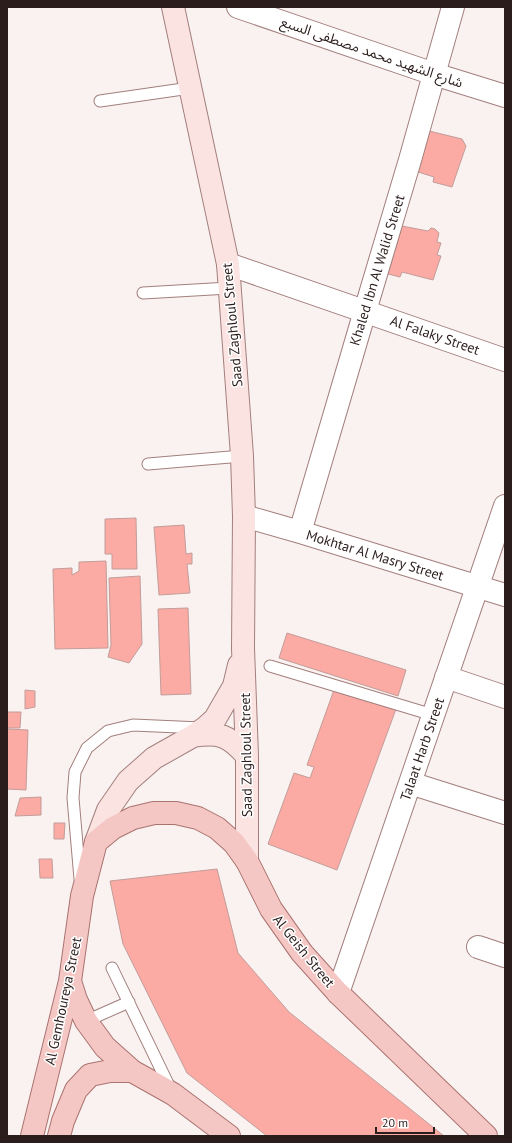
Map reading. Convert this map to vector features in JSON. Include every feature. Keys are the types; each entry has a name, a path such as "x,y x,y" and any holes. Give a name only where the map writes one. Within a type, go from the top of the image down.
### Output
{"main road":[{"name":"Saad Zaghloul Street","path":"173,7 228,264 242,456 244,516 243,648 247,861"},
{"name":"Saad Zaghloul Street","path":"96,842 108,810 128,781 154,758 199,732 215,719 234,686 243,648"},
{"path":"199,732 223,736 237,744 246,756"},
{"name":"Al Geish Street","path":"96,842 113,828 133,818 154,813 176,813 198,818 218,828 234,843 247,861 271,909 302,953 338,993 486,1136"},
{"name":"Al Gemhoureya Street","path":"32,1136 70,981 82,896 96,842"},
{"path":"70,981 76,1000 86,1021 105,1047 132,1071 173,1094 229,1136"},
{"path":"59,1136 63,1121 76,1090 90,1075 110,1070 132,1071"}],"street":[{"name":"Khaled Ibn Al Walid Street","path":"300,532 364,311 410,160 453,7"},
{"name":"شارع الشهيد محمد مصطفى السبع","path":"245,8 434,74 505,96"},
{"name":"Al Falaky Street","path":"228,264 505,360"},
{"name":"Talaat Harb Street","path":"338,993 505,506"},
{"name":"Mokhtar Al Masry Street","path":"244,516 505,595"},
{"path":"446,677 505,697"},
{"path":"410,784 505,812"},
{"path":"478,947 505,956"}],"lane":[{"path":"100,101 190,88"},
{"path":"144,293 229,288"},
{"path":"148,464 242,456"},
{"path":"270,666 433,715"},
{"path":"82,896 73,798 75,772 87,748 108,732 133,725 199,732"},
{"path":"112,968 173,1094"},
{"path":"86,1021 128,1002"}],"building":[{"path":"421,129 462,139 466,146 452,187 433,182 434,177 415,171"},
{"path":"402,226 428,231 431,228 435,229 439,233 437,242 441,243 437,255 441,256 433,280 402,272 400,277 388,274"},
{"path":"136,518 137,569 112,569 112,554 105,554 105,519"},
{"path":"184,525 186,554 192,553 192,564 187,564 190,593 159,595 154,527"},
{"path":"106,561 108,648 55,649 53,569 72,568 72,575 79,571 79,562"},
{"path":"140,576 142,644 129,663 108,657 111,645 109,578"},
{"path":"188,608 191,694 161,695 158,609"},
{"path":"287,633 406,670 398,696 279,658"},
{"path":"335,687 396,709 337,870 268,844 294,773 310,778 314,767 307,765"},
{"path":"25,690 35,691 35,707 25,709"},
{"path":"7,712 21,712 20,728 7,728"},
{"path":"7,729 28,730 26,790 7,789"},
{"path":"41,797 41,815 15,816 20,798"},
{"path":"54,823 65,823 64,839 54,839"},
{"path":"39,859 52,859 53,878 40,878"},
{"path":"217,869 238,953 289,1012 444,1136 267,1136 187,1073 123,944 110,881"}]}
